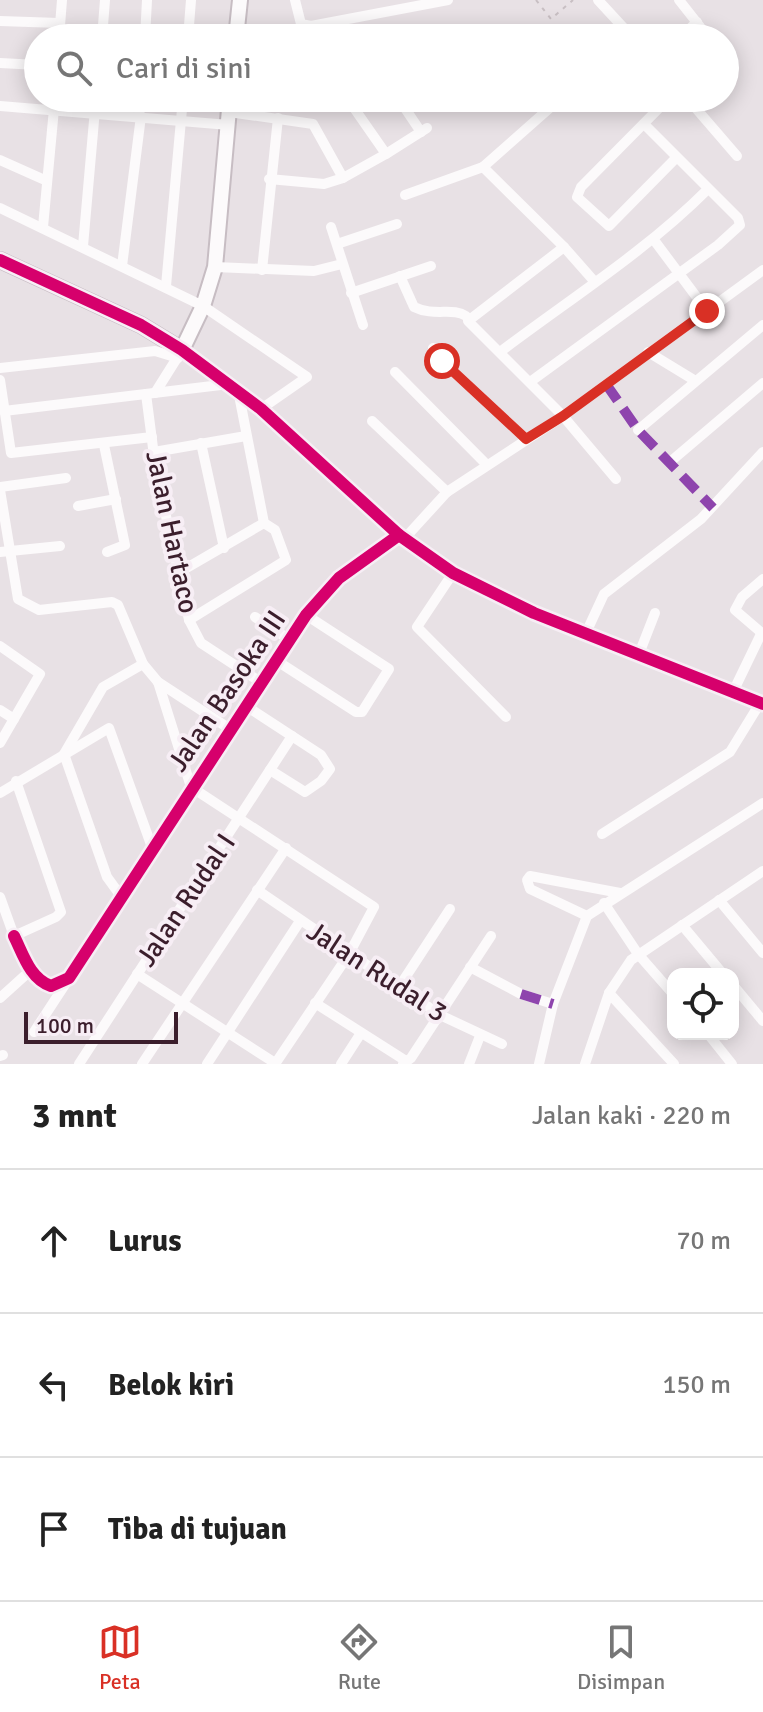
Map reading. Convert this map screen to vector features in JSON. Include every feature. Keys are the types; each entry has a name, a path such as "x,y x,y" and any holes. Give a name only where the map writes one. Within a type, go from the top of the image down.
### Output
{"street":[{"path":"0,21 59,23 62,0"},
{"path":"103,24 105,0"},
{"path":"146,24 147,0"},
{"path":"189,24 191,0"},
{"path":"237,24 240,0"},
{"path":"295,0 297,18 301,24"},
{"path":"322,24 448,0"},
{"path":"598,0 617,24"},
{"path":"679,0 697,22"},
{"path":"0,63 24,64"},
{"path":"0,106 24,108"},
{"path":"43,227 54,112"},
{"path":"81,112 181,120 229,112 313,124 343,178"},
{"path":"122,266 140,112"},
{"path":"166,286 182,112"},
{"path":"150,393 180,354 203,306 215,267 229,112"},
{"path":"357,112 386,154"},
{"path":"269,179 324,184 343,178 424,130 409,112"},
{"path":"405,195 483,167 545,112"},
{"path":"656,112 581,187 577,194 579,200 609,226 676,158"},
{"path":"699,112 737,156"},
{"path":"83,246 95,113"},
{"path":"262,270 269,179 278,118"},
{"path":"530,382 718,245 740,225 738,218 644,124"},
{"path":"0,160 47,181"},
{"path":"483,167 594,281"},
{"path":"500,352 644,243 654,240 707,190"},
{"path":"0,208 203,306 307,377 261,409"},
{"path":"337,244 397,224"},
{"path":"331,227 363,325"},
{"path":"654,240 707,311"},
{"path":"564,247 468,321 563,416 616,479"},
{"path":"0,260 141,325 180,354 234,387 402,536 453,573 585,635 762,704 730,752 602,834"},
{"path":"215,267 314,271 342,264"},
{"path":"351,293 431,266"},
{"name":"Jalan Basoka III","path":"34,1032 306,615 339,578 402,536 447,492 563,416 763,270"},
{"path":"400,276 414,307 430,315 458,312 466,316"},
{"path":"638,430 763,325"},
{"path":"433,348 442,361 526,439"},
{"path":"0,368 155,351 180,354"},
{"path":"648,352 694,380"},
{"path":"395,372 487,465"},
{"path":"0,380 11,453 104,445 152,437"},
{"path":"670,462 763,383"},
{"path":"4,411 150,393 234,387"},
{"path":"189,620 285,563 286,556 275,530 264,523 234,387"},
{"name":"Jalan Hartaco","path":"150,393 154,452 189,620 201,643 262,683"},
{"path":"372,421 447,492"},
{"path":"154,452 246,436"},
{"path":"201,443 224,548"},
{"path":"104,445 125,545 107,552"},
{"path":"585,635 599,600 610,588 701,519 763,452"},
{"path":"66,478 0,489 5,551 18,599 39,610 112,602 118,605 142,661 158,682 230,729"},
{"path":"78,506 116,499"},
{"path":"178,573 264,523"},
{"path":"5,551 60,546"},
{"path":"453,573 417,627 506,717"},
{"path":"732,694 762,634 735,610 742,597 763,579"},
{"path":"639,654 655,613"},
{"path":"277,661 356,712 362,712 389,669 306,615"},
{"path":"255,617 290,640"},
{"path":"0,646 40,674 0,743"},
{"path":"123,899 107,877 64,754 103,687 142,661"},
{"path":"137,974 275,1064 349,954 374,907 191,787 158,682"},
{"path":"246,706 327,762 328,774 305,792 270,770"},
{"path":"0,710 14,719"},
{"path":"2,788 106,728 112,730 153,850"},
{"name":"Jalan Rudal I","path":"79,1064 292,736"},
{"path":"14,936 61,912 16,781"},
{"path":"539,1064 553,1004 587,916 761,808"},
{"path":"142,1064 286,848"},
{"path":"585,1064 609,993 638,954 758,874 763,888"},
{"path":"587,916 530,889 527,880 530,876 583,883 620,893"},
{"name":"Jalan Rudal 3","path":"257,890 440,1015 502,1044"},
{"path":"0,897 31,970 46,985 69,978"},
{"path":"719,900 763,953"},
{"path":"604,903 638,954 667,987"},
{"path":"399,987 450,909"},
{"path":"207,1064 300,921"},
{"path":"682,925 718,968"},
{"path":"315,1003 404,1062 440,1015 491,936"},
{"path":"470,967 521,994 553,1004"},
{"path":"0,998 31,970"},
{"path":"739,992 763,1021"},
{"path":"609,993 674,1064"},
{"path":"341,1064 361,1033"},
{"path":"469,1064 480,1036"},
{"path":"713,1040 732,1064"}],"path":[{"path":"536,0 551,19 573,0"}],"marked path":[{"path":"606,384 638,430 713,508"},
{"path":"521,994 553,1004"}],"cycle path":[{"path":"0,260 141,325 182,350 261,409 399,535 453,573 534,613 763,704"},
{"path":"14,936 28,965 44,983 51,986 69,978 306,615 339,578 399,535"}],"route":[{"path":"442,361 526,439 563,416 707,311"}]}
